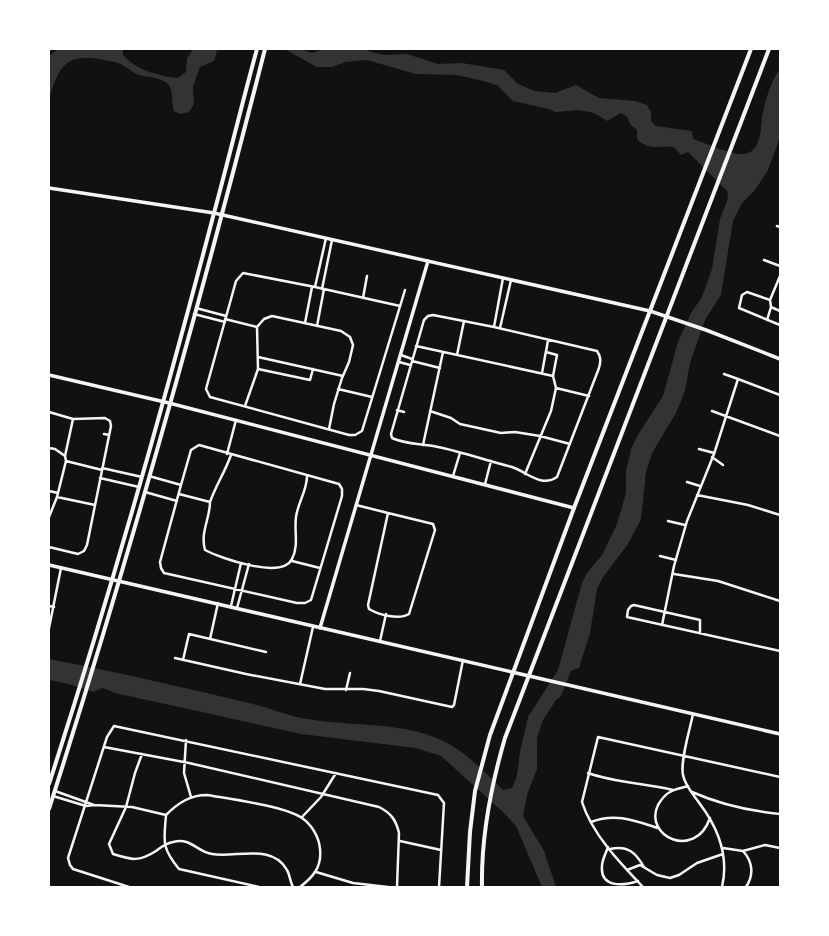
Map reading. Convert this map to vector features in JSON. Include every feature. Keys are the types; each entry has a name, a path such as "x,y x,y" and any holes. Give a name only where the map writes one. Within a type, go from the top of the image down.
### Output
{"main road":[{"path":"467,887 470,832 475,791 482,760 574,508 751,49"},
{"path":"482,887 484,840 489,802 506,738 666,315 769,49"},
{"path":"49,784 88,664 142,477 214,213 256,50"},
{"path":"49,809 94,665 149,476 264,51"}],"street":[{"path":"49,188 221,214 650,310 686,322 780,359"},
{"path":"305,323 326,238"},
{"path":"317,326 332,240"},
{"path":"764,260 780,266"},
{"path":"320,628 428,261"},
{"path":"400,306 243,273 236,281 206,389 210,397 349,434 359,433 362,431 405,290"},
{"path":"363,298 368,276"},
{"path":"767,320 771,307 770,300 780,276"},
{"path":"494,327 503,278"},
{"path":"500,328 511,280"},
{"path":"770,300 747,292 742,295 739,302 739,308 780,325"},
{"path":"771,307 780,312"},
{"path":"195,308 225,319"},
{"path":"194,314 225,319 257,327"},
{"path":"433,314 494,327 597,351 601,362 557,477 554,480 541,481 518,469 436,446 414,445 392,438 391,429 424,320 433,314"},
{"path":"245,406 258,369 257,327 264,320 272,316 341,331 350,337 353,345 349,362 338,389 329,429"},
{"path":"457,355 464,321"},
{"path":"542,373 548,340"},
{"path":"416,346 553,376"},
{"path":"525,474 551,411 556,388 553,376 557,355 546,351"},
{"path":"423,445 443,352"},
{"path":"401,355 412,360 440,368"},
{"path":"258,357 343,376"},
{"path":"399,362 410,365"},
{"path":"258,369 310,380 313,369"},
{"path":"724,374 780,395"},
{"path":"49,375 169,402 574,508"},
{"path":"662,625 685,525 714,453 738,380"},
{"path":"556,388 588,396"},
{"path":"338,389 372,397"},
{"path":"397,410 404,412"},
{"path":"430,411 451,418 460,424 488,430 540,436 570,444"},
{"path":"712,411 780,436"},
{"path":"49,412 73,419 105,418 110,421 109,435 84,551 78,554 49,547"},
{"path":"49,517 57,497 66,461 65,456 73,419"},
{"path":"227,454 236,420"},
{"path":"104,434 109,435"},
{"path":"199,445 227,454 340,484 342,496 310,600 305,603 297,604 164,573 161,568 160,562 191,450 199,445"},
{"path":"49,448 55,449 65,456"},
{"path":"699,449 714,453"},
{"path":"453,476 460,453"},
{"path":"231,455 226,470 215,486 210,502 210,511 203,532 205,550 217,557 275,569 284,567 292,561 296,546 296,517 306,487 307,476"},
{"path":"712,457 723,465"},
{"path":"66,461 142,477"},
{"path":"485,484 491,462"},
{"path":"149,476 181,485"},
{"path":"100,478 139,487"},
{"path":"686,482 700,486"},
{"path":"49,491 58,493"},
{"path":"144,492 177,502"},
{"path":"179,494 210,502"},
{"path":"697,495 748,505 780,515"},
{"path":"57,497 95,505"},
{"path":"356,505 433,524 435,530 409,614 399,618 373,611 369,609 368,605 388,513"},
{"path":"668,521 685,525"},
{"path":"660,556 676,560"},
{"path":"292,561 320,568"},
{"path":"230,606 241,563"},
{"path":"49,564 218,603 313,627 514,671 780,734"},
{"path":"238,608 249,564"},
{"path":"49,628 61,567"},
{"path":"674,574 718,581 780,601"},
{"path":"210,639 218,603"},
{"path":"700,634 700,620 634,605 631,606 627,614 627,617 700,634 780,651"},
{"path":"49,606 54,607"},
{"path":"380,641 386,614"},
{"path":"300,684 313,627"},
{"path":"183,660 189,634 266,652"},
{"path":"175,658 246,674 325,689 363,689 379,691 452,707 454,705 463,660"},
{"path":"346,690 350,673"},
{"path":"694,714 685,756 683,774 691,792 710,818 723,848 724,878 722,887"},
{"path":"129,887 73,869 68,858 104,747 114,726 186,740 438,795 444,803 440,887"},
{"path":"643,887 609,848 591,822 582,802 598,737 780,777"},
{"path":"186,740 184,773 191,797"},
{"path":"104,747 184,762 379,807 392,816 397,824 400,841 397,887"},
{"path":"142,754 135,773 126,807 109,844 113,854 138,860 172,842 188,842 213,855 254,853 273,857 282,863 287,870 293,887"},
{"path":"302,817 323,794 336,773"},
{"path":"588,773 635,784 673,790"},
{"path":"688,786 673,790 662,798 656,809 658,828 665,836 680,841 692,840 707,826 710,818"},
{"path":"55,790 87,801 94,805"},
{"path":"691,792 710,800 738,807 780,814"},
{"path":"259,887 247,886 179,869 167,852 165,845 164,830 166,814 191,797 206,795 286,811 302,817 309,823 319,840 321,853 316,872 300,887"},
{"path":"53,796 86,806 126,807 166,814"},
{"path":"591,822 605,817 613,817 658,828"},
{"path":"400,841 441,850"},
{"path":"723,848 743,851 765,845 780,848"},
{"path":"609,848 630,850 637,854 645,868"},
{"path":"609,848 602,864 602,873 606,880 621,886 638,881"},
{"path":"743,851 751,863 752,870 746,887"},
{"path":"627,870 640,865 657,875 670,878 679,875 697,863 723,854"},
{"path":"316,872 353,883 388,887"}],"shaded area":[{"path":"58,49 123,49 123,55 134,65 156,74 178,78 186,72 187,59 193,49 217,50 214,61 200,67 193,87 194,104 189,112 180,114 174,111 172,93 170,87 165,81 136,74 121,64 100,59 88,58 70,61 60,72 49,100 49,56"},
{"path":"269,49 301,49 312,53 323,49 366,49 371,52 384,55 407,54 438,64 462,63 504,70 518,84 535,91 555,93 576,85 599,98 635,101 647,105 651,112 651,121 656,126 692,131 693,139 736,154 748,153 757,145 761,132 763,112 767,95 771,84 780,69 780,137 768,170 755,190 742,203 733,221 721,295 705,320 690,363 685,391 676,413 652,453 646,472 641,519 628,544 603,577 597,589 590,633 579,668 571,671 561,696 556,700 543,720 537,738 537,769 527,795 523,816 544,851 556,887 542,887 516,826 503,812 441,756 416,748 301,734 115,693 103,688 93,692 69,684 49,680 49,659 202,692 253,704 297,717 408,730 425,734 452,746 475,763 503,790 512,788 517,776 520,752 528,717 558,670 582,583 587,573 602,555 617,524 626,493 626,471 631,449 639,433 663,396 678,342 691,313 702,297 712,269 720,219 728,198 727,191 688,152 681,155 674,147 650,147 642,143 637,139 637,130 630,124 627,117 621,113 607,121 594,113 579,110 555,112 549,109 513,101 497,85 457,75 416,74 367,60 345,62 332,67 317,67 286,50"}]}
